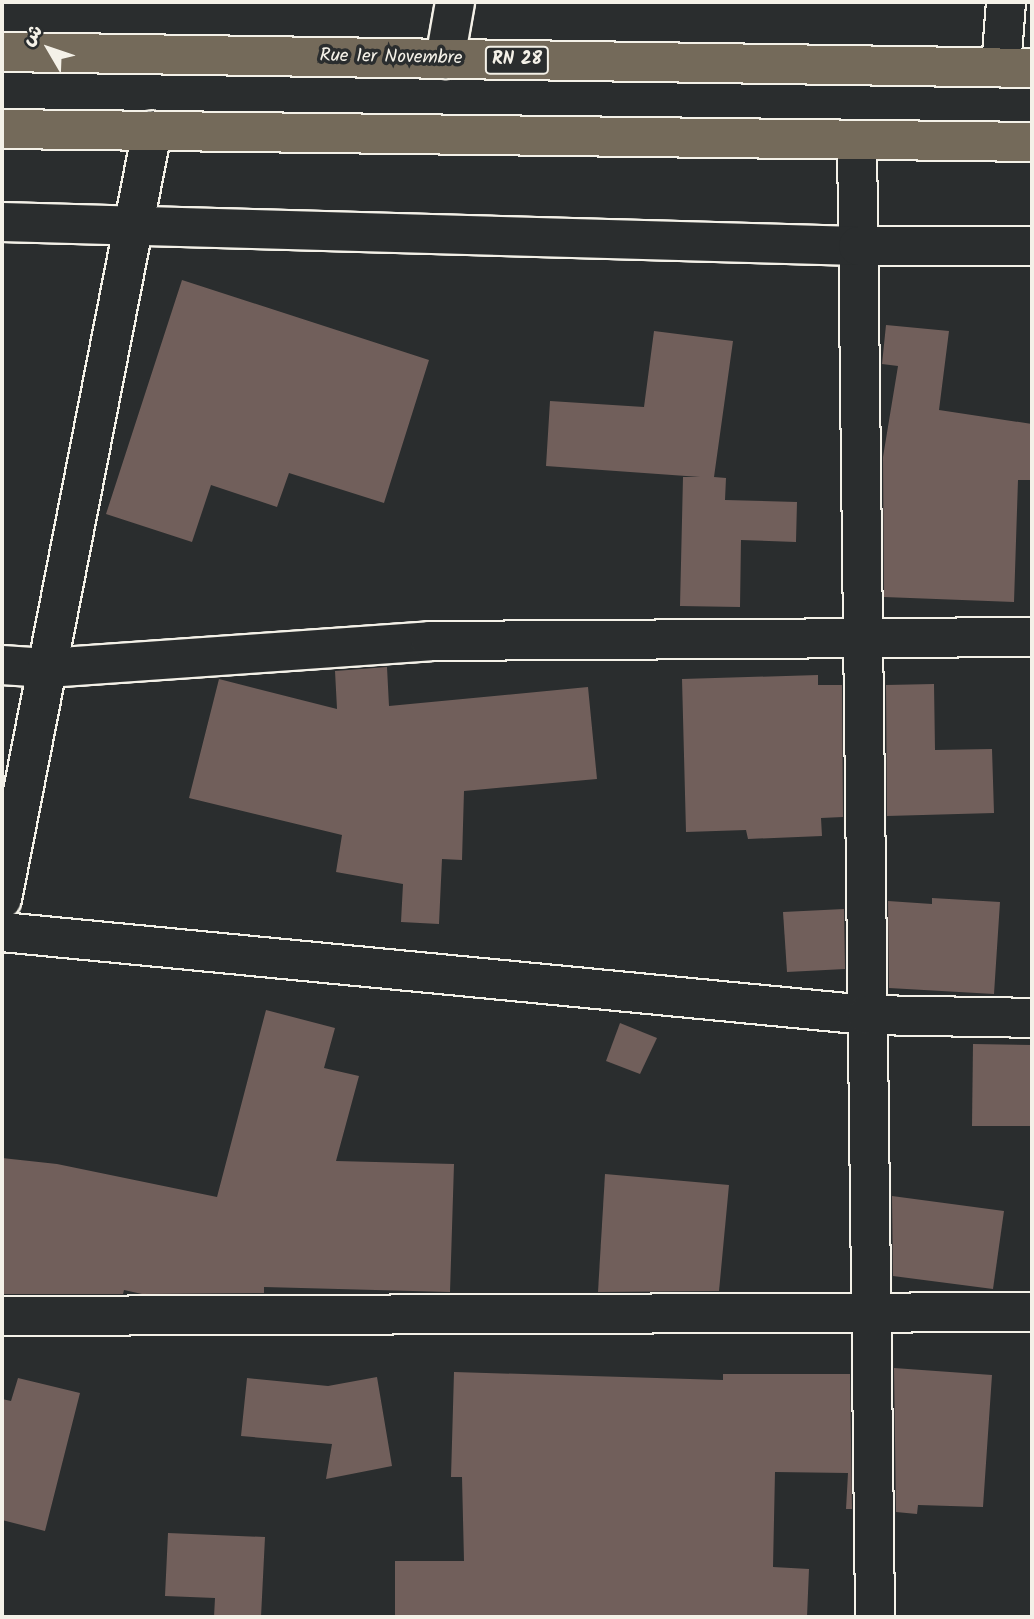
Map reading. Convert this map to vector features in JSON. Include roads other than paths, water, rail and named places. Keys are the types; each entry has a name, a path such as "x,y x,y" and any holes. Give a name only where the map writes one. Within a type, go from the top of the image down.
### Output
{"main road":[{"name":"Rue 1er Novembre","path":"2,52 1017,68"},
{"path":"2,128 1032,142"}],"street":[{"path":"445,59 455,2"},
{"path":"1006,2 1017,68"},
{"path":"2,899 152,131"},
{"path":"856,139 875,1617"},
{"path":"2,222 134,223 858,246 1032,246"},
{"path":"2,665 47,668 430,640 1032,637"},
{"path":"2,932 867,1015 1032,1018"},
{"path":"2,1316 871,1315 1032,1312"}]}
